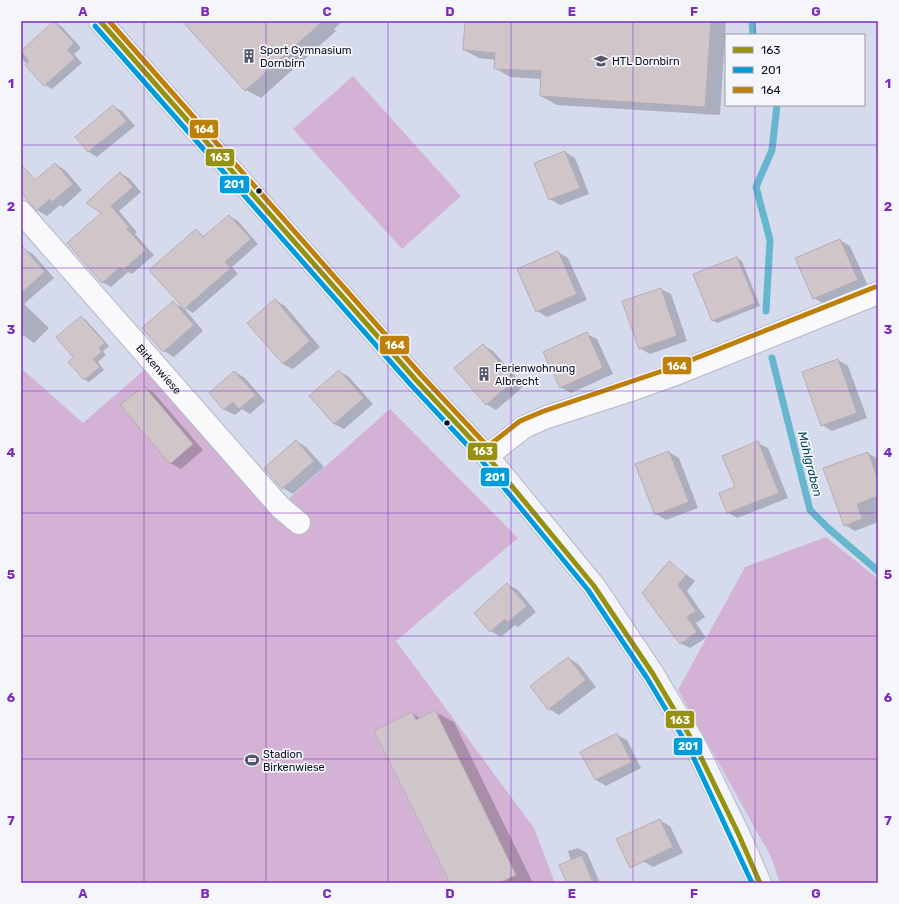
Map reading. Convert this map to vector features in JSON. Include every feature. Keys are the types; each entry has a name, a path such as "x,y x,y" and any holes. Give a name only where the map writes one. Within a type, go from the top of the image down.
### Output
{"main road":[{"path":"100,21 416,380 487,456 594,586 653,674 695,745 738,833 760,883"}],"street":[{"name":"Birkenwiese","path":"21,212 275,501 299,522"},
{"path":"487,456 524,427 547,416 634,389 673,375 878,293"}],"shaded area":[{"path":"353,76 461,196 402,249 293,129"},
{"name":"Stadion Birkenwiese","path":"150,365 284,503 390,409 518,538 396,641 534,828 555,883 21,883 21,368 83,423"},
{"path":"826,537 878,579 878,883 780,883 771,857 678,690 745,567"}],"building":[{"path":"54,21 74,43 67,50 75,58 44,86 25,65 29,61 21,51"},
{"name":"Sport Gymnasium Dornbirn","path":"182,21 323,21 245,91"},
{"name":"HTL Dornbirn","path":"465,21 711,21 705,107 540,96 541,71 494,69 495,53 463,50"},
{"path":"113,105 127,121 88,152 75,137"},
{"path":"565,151 580,188 549,200 534,163"},
{"path":"55,163 73,184 52,202 50,199 36,211 21,192 21,164 35,180"},
{"path":"120,172 133,187 111,206 129,227 127,229 146,250 123,270 120,267 102,283 67,243 101,213 86,203"},
{"path":"229,215 251,239 225,262 231,268 184,309 149,270 196,229 203,237"},
{"path":"840,239 858,280 813,299 795,258"},
{"path":"21,245 45,272 21,293"},
{"path":"558,251 577,294 536,312 517,269"},
{"path":"737,257 756,303 712,321 693,274"},
{"path":"661,288 677,336 639,349 622,301"},
{"path":"275,299 310,341 283,364 247,323"},
{"path":"173,301 194,325 163,352 142,328"},
{"path":"81,316 105,343 99,348 102,352 93,359 100,367 84,380 68,362 73,357 56,337"},
{"path":"587,332 603,368 560,388 543,352"},
{"name":"Ferienwohnung Albrecht","path":"483,344 515,380 486,405 454,368"},
{"path":"838,359 857,413 821,426 802,372"},
{"path":"339,370 364,398 334,424 309,396"},
{"path":"234,371 256,395 239,409 233,402 224,410 209,393"},
{"path":"144,386 193,444 170,464 120,405"},
{"path":"296,440 314,461 282,489 264,468"},
{"path":"758,441 779,493 727,513 719,493 735,487 722,456"},
{"path":"669,451 689,502 655,515 635,464"},
{"path":"868,452 878,479 878,496 857,504 862,519 844,526 823,468"},
{"path":"669,561 686,575 678,585 696,611 687,617 697,632 680,644 642,593"},
{"path":"507,583 527,606 508,622 505,619 490,632 474,613"},
{"path":"568,657 586,680 548,710 530,686"},
{"path":"435,710 516,875 499,883 450,883 374,731 412,712 416,720"},
{"path":"617,733 632,762 595,780 580,752"},
{"path":"660,819 673,847 630,868 616,839"},
{"path":"582,855 593,883 567,883 559,865"}],"waterway":[{"name":"Mühlgraben","path":"752,21 753,34"},
{"name":"Mühlgraben","path":"766,311 770,240 756,187 772,150 777,106"},
{"name":"Mühlgraben","path":"772,358 810,510 828,528 878,571"}],"transit line":[{"name":"163","path":"100,21 416,380 487,456 594,586 653,674 695,745 738,833 760,883"},
{"name":"164","path":"109,21 421,375 492,451"},
{"name":"201","path":"95,26 411,385 482,461 588,590 647,678 689,748 752,883"},
{"name":"164","path":"483,450 520,421 544,411 671,368 875,287"}],"place":[{"name":"Sport Gymnasium Dornbirn","path":"249,56"},
{"name":"HTL Dornbirn","path":"601,61"},
{"name":"Ferienwohnung Albrecht","path":"484,374"},
{"name":"Stadion Birkenwiese","path":"252,760"}]}
